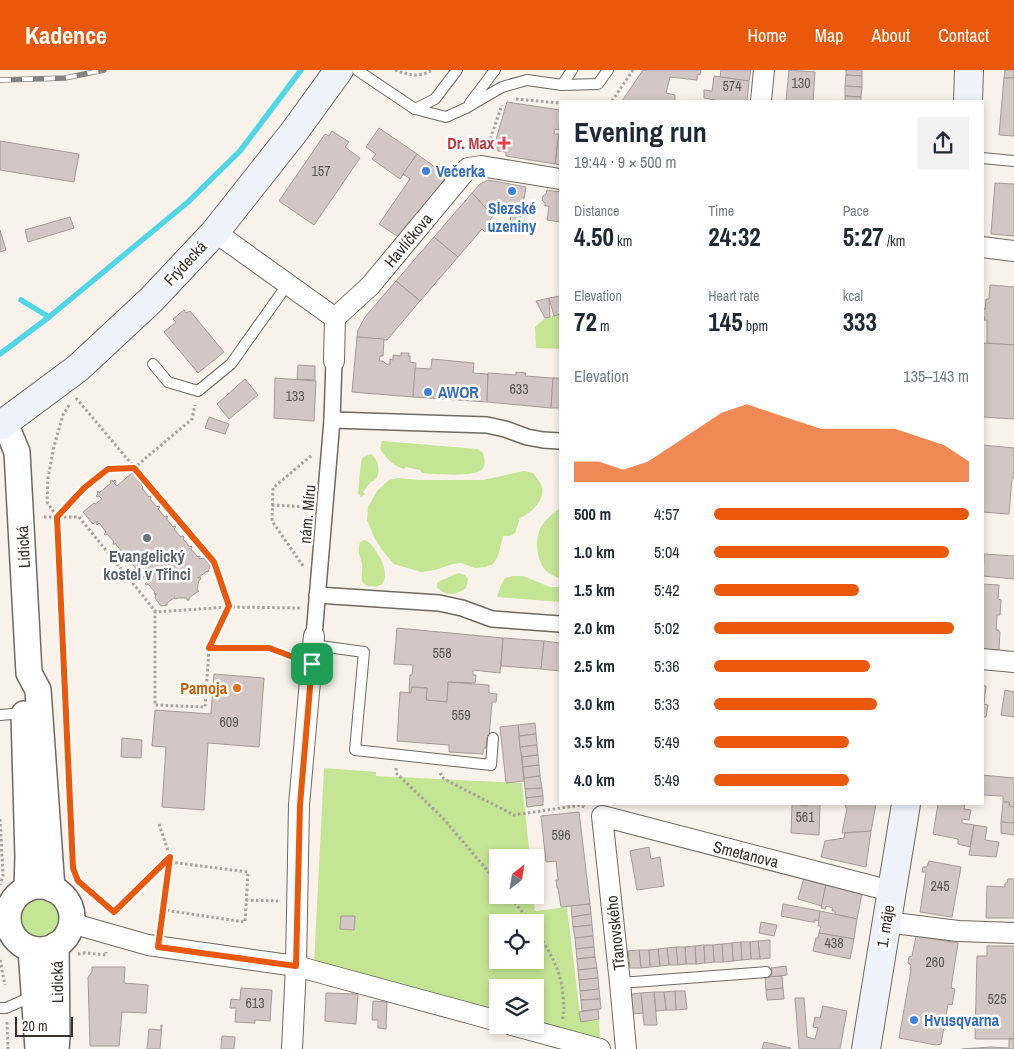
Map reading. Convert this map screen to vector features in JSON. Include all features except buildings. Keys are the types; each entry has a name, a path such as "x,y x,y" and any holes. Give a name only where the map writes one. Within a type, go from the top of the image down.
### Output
{"main road":[{"name":"Frýdecká","path":"3,425 78,368 151,300 215,232 294,132 339,70"},
{"path":"968,100 969,70"},
{"name":"1. máje","path":"866,1049 906,805"}],"street":[{"path":"760,100 764,70"},
{"path":"481,166 559,179"},
{"name":"Havlíčkova","path":"335,318 370,286 468,168 481,166"},
{"path":"215,232 335,318 332,420 487,425 527,437 559,441"},
{"path":"984,247 1014,251"},
{"name":"nám. Míru","path":"313,648 332,420"},
{"name":"Lidická","path":"3,425 17,452 30,673 38,690 52,889"},
{"path":"318,595 439,603 492,618 559,624"},
{"path":"292,1049 300,805 313,648"},
{"path":"984,659 1014,662"},
{"name":"Lidická","path":"8,905 28,857 12,714 30,673"},
{"name":"Smetanova","path":"602,816 891,891"},
{"name":"Třanovského","path":"602,816 626,1049"},
{"path":"37,886 52,889 63,896 68,903 72,916 66,937 66,950 30,949 17,941 13,935 8,905 37,886"},
{"path":"886,922 958,931 1014,933"},
{"path":"71,923 158,947 296,966 489,1019"},
{"name":"Lidická","path":"30,949 38,1049"},
{"name":"Lidická","path":"56,1049 66,950"},
{"path":"544,1034 600,1049"}],"lane":[{"path":"357,70 415,110 446,117 466,108 502,87 527,80 562,84 598,84 608,70"},
{"path":"415,110 435,99 457,70"},
{"path":"466,108 495,70"},
{"path":"527,80 534,70"},
{"path":"562,84 572,70"},
{"path":"984,158 1014,161"},
{"path":"153,364 168,382 198,391 231,364 287,285"},
{"path":"313,648 364,652 354,750 491,765 493,738"},
{"path":"620,982 766,972"},
{"path":"0,1008 6,1008 34,995"}],"path":[{"path":"395,70 410,75 425,74 433,70"},
{"path":"613,100 633,70"},
{"path":"481,166 504,98"},
{"path":"513,99 559,103"},
{"path":"44,518 57,517 79,517 155,612 155,705 205,707 209,648 229,606 214,562 74,395 63,415 54,446 48,478 47,502 57,517 71,814"},
{"path":"57,517 84,488 108,469 134,468 192,419"},
{"path":"306,571 272,521 273,488 316,452"},
{"path":"272,505 311,507"},
{"path":"155,612 229,606 304,608"},
{"path":"209,648 313,648"},
{"path":"396,755 396,773 443,818 489,872"},
{"path":"433,759 444,779 514,815 581,805 602,816"},
{"path":"0,819 2,876 8,905"},
{"path":"158,947 170,862 159,824"},
{"path":"112,920 114,912 170,857"},
{"path":"164,910 245,922 248,872 170,862"},
{"path":"73,868 78,881 114,912"},
{"path":"246,900 280,901"},
{"path":"516,904 524,914"},
{"path":"544,943 556,963 562,982 564,1012 560,1027"},
{"path":"66,950 106,955 107,946"},
{"path":"0,960 5,985"},
{"path":"7,1019 8,1049"}],"green space":[{"path":"559,314 559,349 536,348 535,327 545,318"},
{"path":"382,441 478,449 483,453 484,464 483,468 479,471 465,474 422,473 420,470 406,467 404,469 393,464 385,456 380,449"},
{"path":"371,454 379,470 375,480 366,488 363,492 365,494 361,497 358,493 361,462 363,457"},
{"path":"524,471 533,473 542,487 539,502 533,510 520,518 515,533 503,536 498,556 493,564 485,567 475,568 461,563 421,572 394,564 374,537 367,520 368,507 377,491 389,480 398,478 483,480"},
{"path":"559,509 559,578 546,571 538,555 537,542 539,530 548,518"},
{"path":"364,540 373,546 384,568 384,581 377,586 367,586 362,581 362,564 359,549 360,542"},
{"path":"458,573 465,575 468,579 466,588 447,594 437,587 437,583"},
{"path":"523,576 550,587 559,587 559,602 497,597 505,578"},
{"path":"324,768 376,772 376,776 522,783 529,849 489,849 489,904 534,904 535,911 567,907 581,1022 599,1020 600,1039 544,1024 544,979 489,979 489,1010 314,964"},
{"path":"41,895 56,901 62,916 56,931 41,937 26,931 20,916 26,901"}],"waterway":[{"path":"21,300 49,317 188,202 240,151 301,70"},
{"path":"0,354 49,317"}],"railway":[{"path":"0,80 65,78 104,70"}],"place":[{"name":"Dr. Max","path":"504,143"},
{"name":"Večerka","path":"426,171"},
{"name":"Slezské uzeniny","path":"512,191"},
{"name":"AWOR","path":"428,392"},
{"name":"Evangelický kostel v Třinci","path":"147,538"},
{"name":"Pamoja","path":"237,688"},
{"name":"Hvusqvarna","path":"914,1020"}],"route":[{"path":"134,468 214,562 229,606 209,648 269,648 312,664 300,805 296,966 158,947 170,857 114,912 78,881 73,868 57,517 84,488 108,469 134,468"}]}
